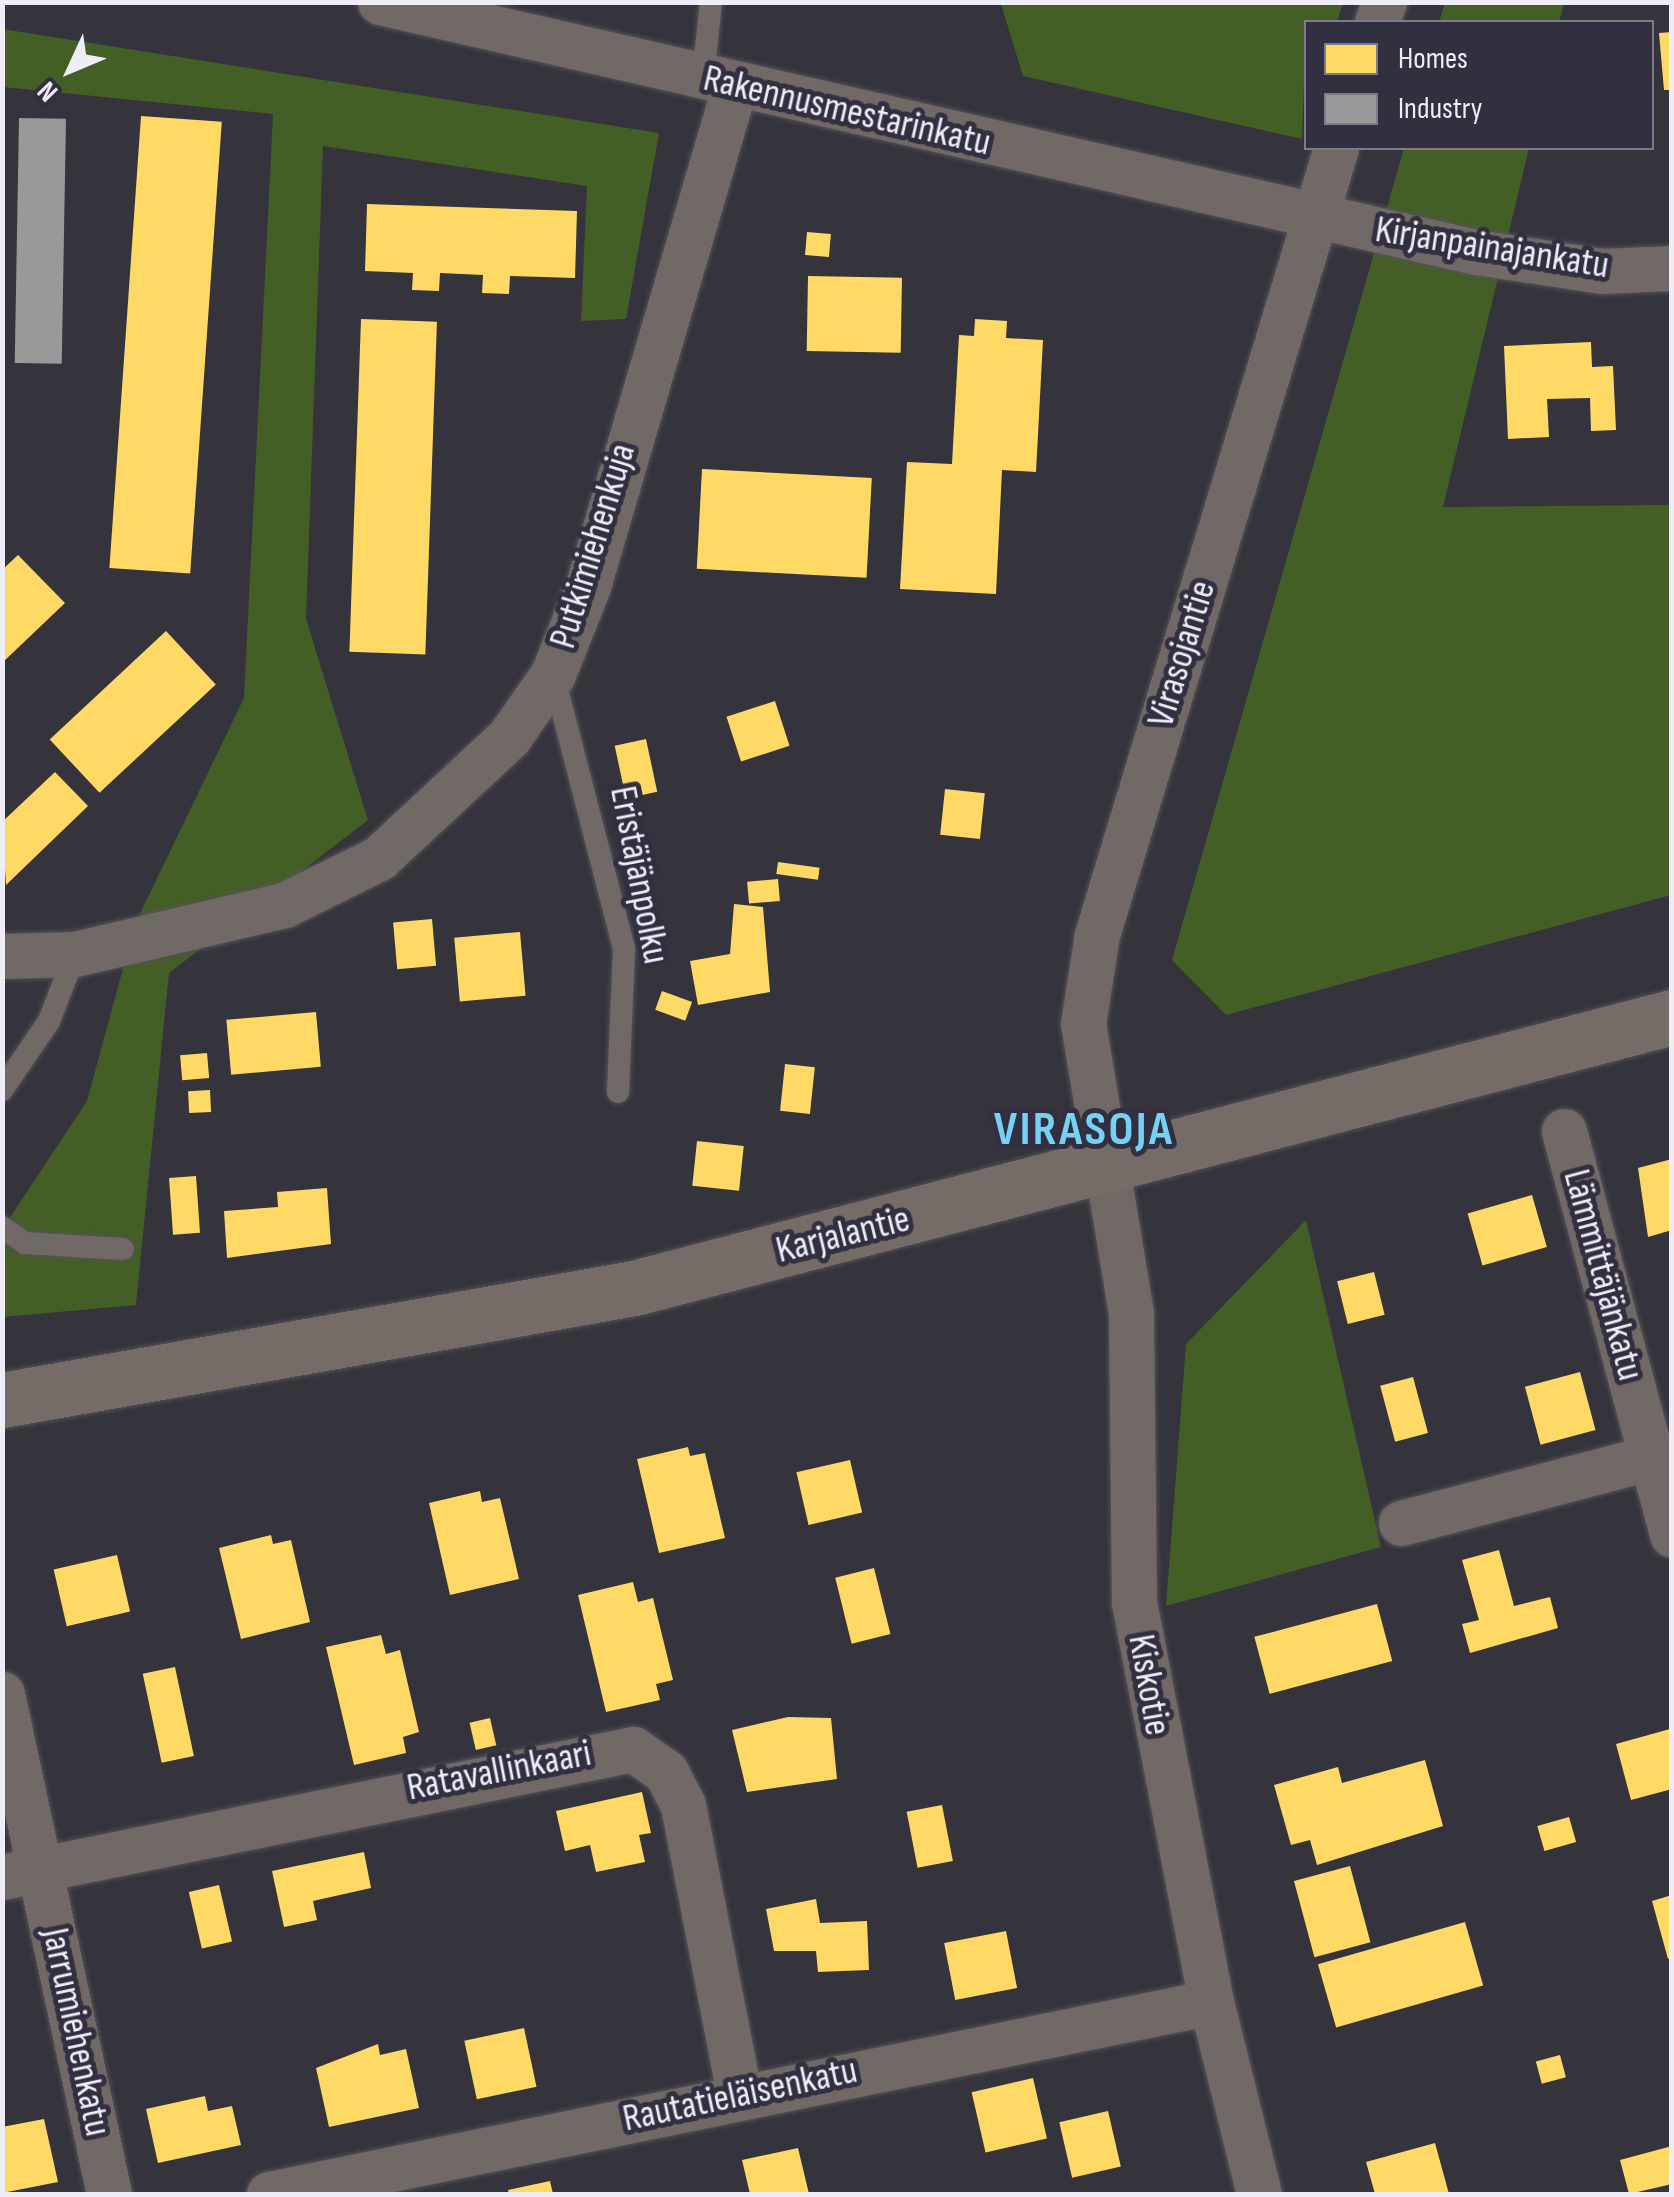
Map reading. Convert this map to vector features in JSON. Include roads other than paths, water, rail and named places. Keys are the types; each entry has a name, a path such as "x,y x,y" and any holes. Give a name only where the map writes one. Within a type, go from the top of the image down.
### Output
{"main road":[{"name":"Karjalantie","path":"2,1400 634,1288 1672,1016"}],"street":[{"name":"Rakennusmestarinkatu","path":"380,2 1314,215"},
{"name":"Putkimiehenkuja","path":"2,956 75,954 284,906 379,858 468,782 554,674 719,82"},
{"name":"Virasojantie","path":"1110,1166 1084,1024 1097,936 1335,150"},
{"name":"Kirjanpainajankatu","path":"1314,215 1601,271 1672,268"},
{"name":"Lämmittäjänkatu","path":"1564,1131 1672,1535"},
{"name":"Kiskotie","path":"1110,1166 1131,1313 1134,1602 1212,2002 1259,2194"},
{"path":"1401,1523 1652,1457"},
{"name":"Jarrumiehenkatu","path":"2,1694 22,1874 109,2194"},
{"name":"Ratavallinkaari","path":"22,1874 632,1749 666,1772 684,1805 739,2094"},
{"name":"Rautatieläisenkatu","path":"269,2194 739,2094 1212,2002"}],"lane":[{"path":"711,2 719,82"},
{"name":"Eristäjänpolku","path":"554,674 624,948 618,1092"},
{"path":"2,1090 49,1021 75,954"},
{"path":"2,1227 25,1244 123,1249"}],"district":[{"name":"VIRASOJA","path":"1084,1130"}]}
